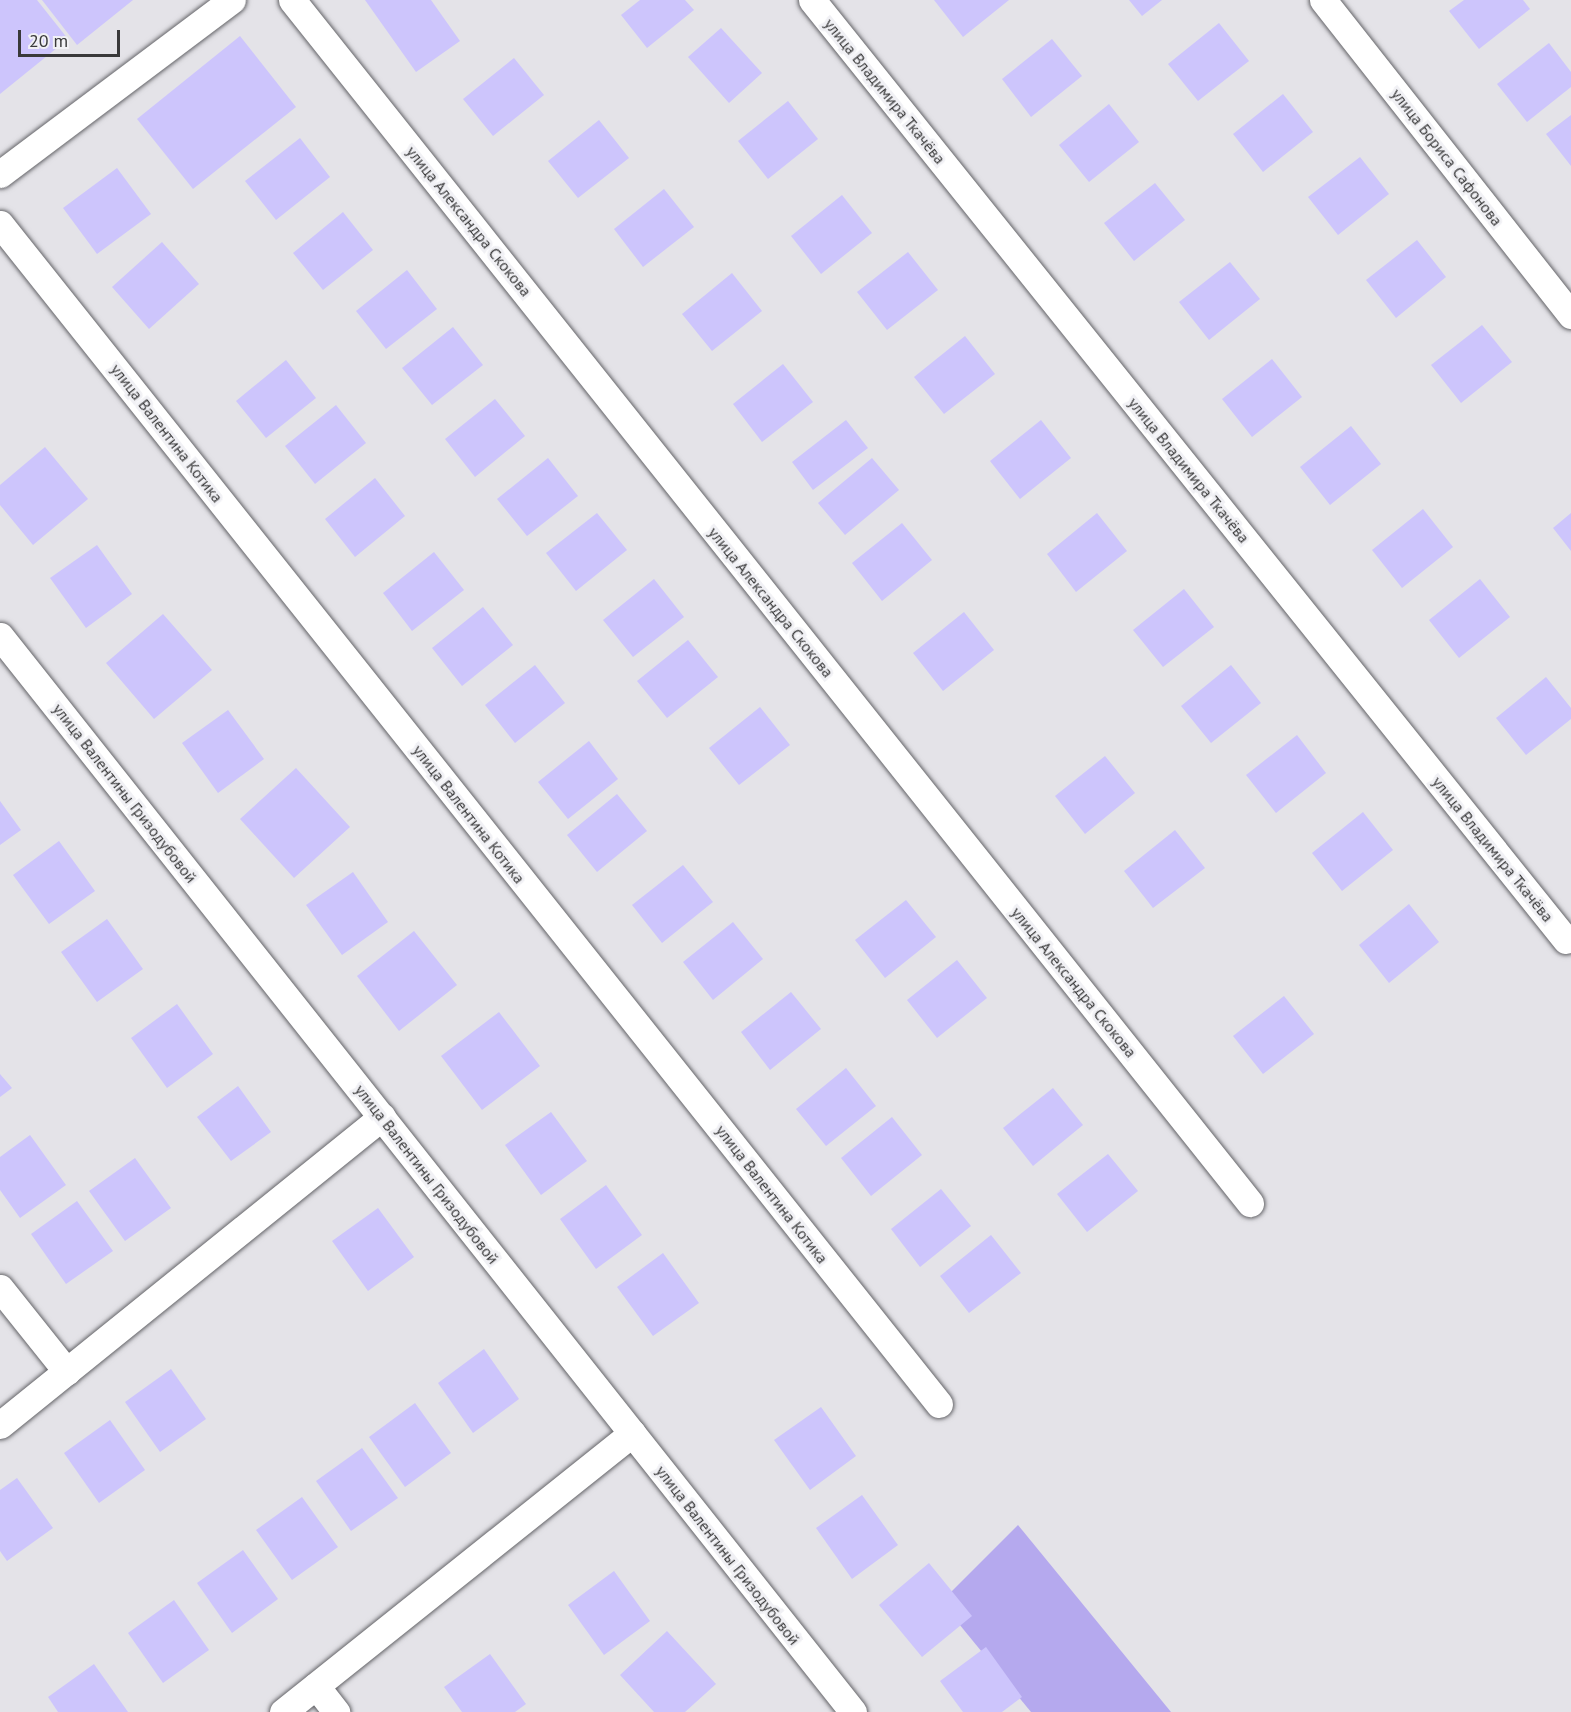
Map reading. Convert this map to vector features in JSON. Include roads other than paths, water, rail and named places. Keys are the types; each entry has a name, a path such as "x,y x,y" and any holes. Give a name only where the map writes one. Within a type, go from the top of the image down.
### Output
{"street":[{"path":"0,174 232,0"},
{"name":"улица Александра Скокова","path":"292,0 1250,1203"},
{"name":"улица Владимира Ткачёва","path":"812,0 1566,940"},
{"name":"улица Бориса Сафонова","path":"1323,0 1571,315"},
{"name":"улица Валентина Котика","path":"0,224 939,1404"},
{"name":"улица Валентины Гризодубовой","path":"0,636 853,1712"},
{"path":"0,1425 382,1117"},
{"path":"0,1288 67,1372"},
{"path":"283,1712 632,1433"},
{"path":"316,1686 336,1712"}]}
